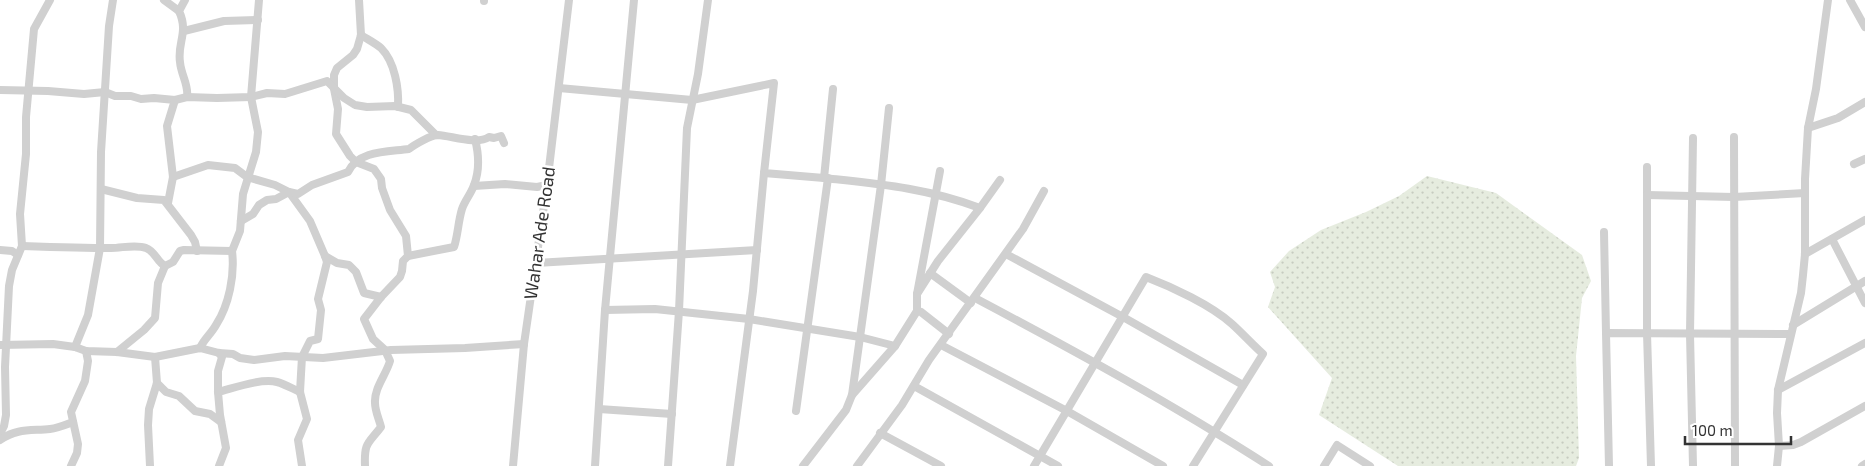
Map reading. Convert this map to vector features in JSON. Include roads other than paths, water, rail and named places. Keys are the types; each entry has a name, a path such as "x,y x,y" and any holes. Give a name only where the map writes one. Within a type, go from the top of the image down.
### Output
{"street":[{"path":"0,434 6,416 3,346 9,286 12,270 22,246 20,214 34,30 50,4 50,0"},
{"path":"75,347 88,315 100,248 105,92 109,26 113,0"},
{"path":"164,0 178,11 184,31 179,60 188,89 187,97"},
{"path":"178,11 185,0"},
{"path":"200,348 204,340 218,324 222,315 232,274 232,251 240,231 243,194 256,152 258,132 251,97 259,0"},
{"path":"359,0 361,36 357,49 353,55 337,68 334,75 334,89 338,109 336,134 344,149 356,162 374,169 381,179 382,188 390,210 406,236 408,256"},
{"name":"Wahar Ade Road","path":"513,466 524,344 547,185 569,0"},
{"path":"595,466 605,310 634,0"},
{"path":"668,466 679,311 687,128 708,0"},
{"path":"1777,466 1779,446 1778,390 1801,293 1805,254 1808,128 1816,89 1828,0"},
{"path":"1850,0 1865,27"},
{"path":"184,31 224,21 258,20"},
{"path":"361,36 380,47 388,58 399,94 398,107"},
{"path":"0,90 84,94 105,92 116,96 132,96 142,99 175,100 187,97 251,97 267,93 285,94 327,81 344,98 356,105 398,107 411,110 436,135 453,139 476,140 501,136 504,143"},
{"path":"559,88 626,96 692,100 774,83 757,250 730,466"},
{"path":"796,411 826,178 834,89"},
{"path":"168,203 173,177 167,126 175,100"},
{"path":"1808,128 1838,118 1865,102"},
{"path":"803,466 846,410 852,394 889,108"},
{"path":"173,177 208,165 235,168 248,176 298,194 312,185 348,172 356,162 380,151 409,149 415,144 436,135"},
{"path":"1734,137 1735,466"},
{"path":"1693,138 1690,334 1693,466"},
{"path":"365,466 366,446 370,437 381,427 375,401 376,392 387,372 390,361 385,350 373,340 364,319 400,277 403,261 408,256 454,247 465,200 474,186 479,165 476,140"},
{"path":"1854,164 1865,159"},
{"path":"1648,167 1647,333 1651,466"},
{"path":"852,394 895,346 917,311 917,294 940,171"},
{"path":"764,173 826,178 915,189 980,208"},
{"path":"917,294 930,273 1000,180"},
{"path":"474,186 505,184 537,187 547,185"},
{"path":"101,189 137,198 164,200 191,235 197,251"},
{"path":"857,466 902,405 941,345 1023,229 1044,191"},
{"path":"241,221 253,214 259,205 267,200 276,199 289,192"},
{"path":"289,192 310,221 326,256 326,268 318,298 320,310 318,339 310,341 302,357 300,392 306,420 298,440 302,466"},
{"path":"1647,195 1734,197 1805,193"},
{"path":"1805,254 1865,220"},
{"path":"1604,232 1609,466"},
{"path":"1832,239 1865,303"},
{"path":"22,246 148,248 159,262 165,266"},
{"path":"0,250 12,251 18,255"},
{"path":"536,263 757,250"},
{"path":"118,352 155,318 158,283 165,266 173,262 180,251 232,251"},
{"path":"1006,254 1243,385"},
{"path":"326,256 337,263 349,265 356,272 364,293 381,297"},
{"path":"930,273 973,301 1096,362 1214,430 1269,466"},
{"path":"1034,466 1146,277 1205,306 1231,323 1262,354 1193,466"},
{"path":"1793,325 1865,281"},
{"path":"605,310 655,309 749,319 860,337 895,346"},
{"path":"917,311 921,312 949,334"},
{"path":"1606,333 1790,334"},
{"path":"1778,390 1865,343"},
{"path":"3,346 54,344 75,347 86,351 118,352 155,357 200,348 219,353 234,354 240,358 254,360 285,356 323,358 385,350 524,344"},
{"path":"941,345 1067,411 1163,466"},
{"path":"71,466 77,453 78,444 71,412 87,370 88,360 86,351"},
{"path":"219,353 222,357 218,371 218,392 226,448 219,466"},
{"path":"150,466 148,425 149,409 156,383 155,357"},
{"path":"218,392 254,383 279,382 300,392"},
{"path":"156,383 166,392 179,396 195,411 210,414 221,423"},
{"path":"914,386 1058,466"},
{"path":"1779,446 1793,445 1801,442 1865,406"},
{"path":"599,409 672,414"},
{"path":"0,440 15,432 29,429 49,429 72,422"},
{"path":"880,433 941,466"},
{"path":"1324,466 1337,444 1370,466"}]}
